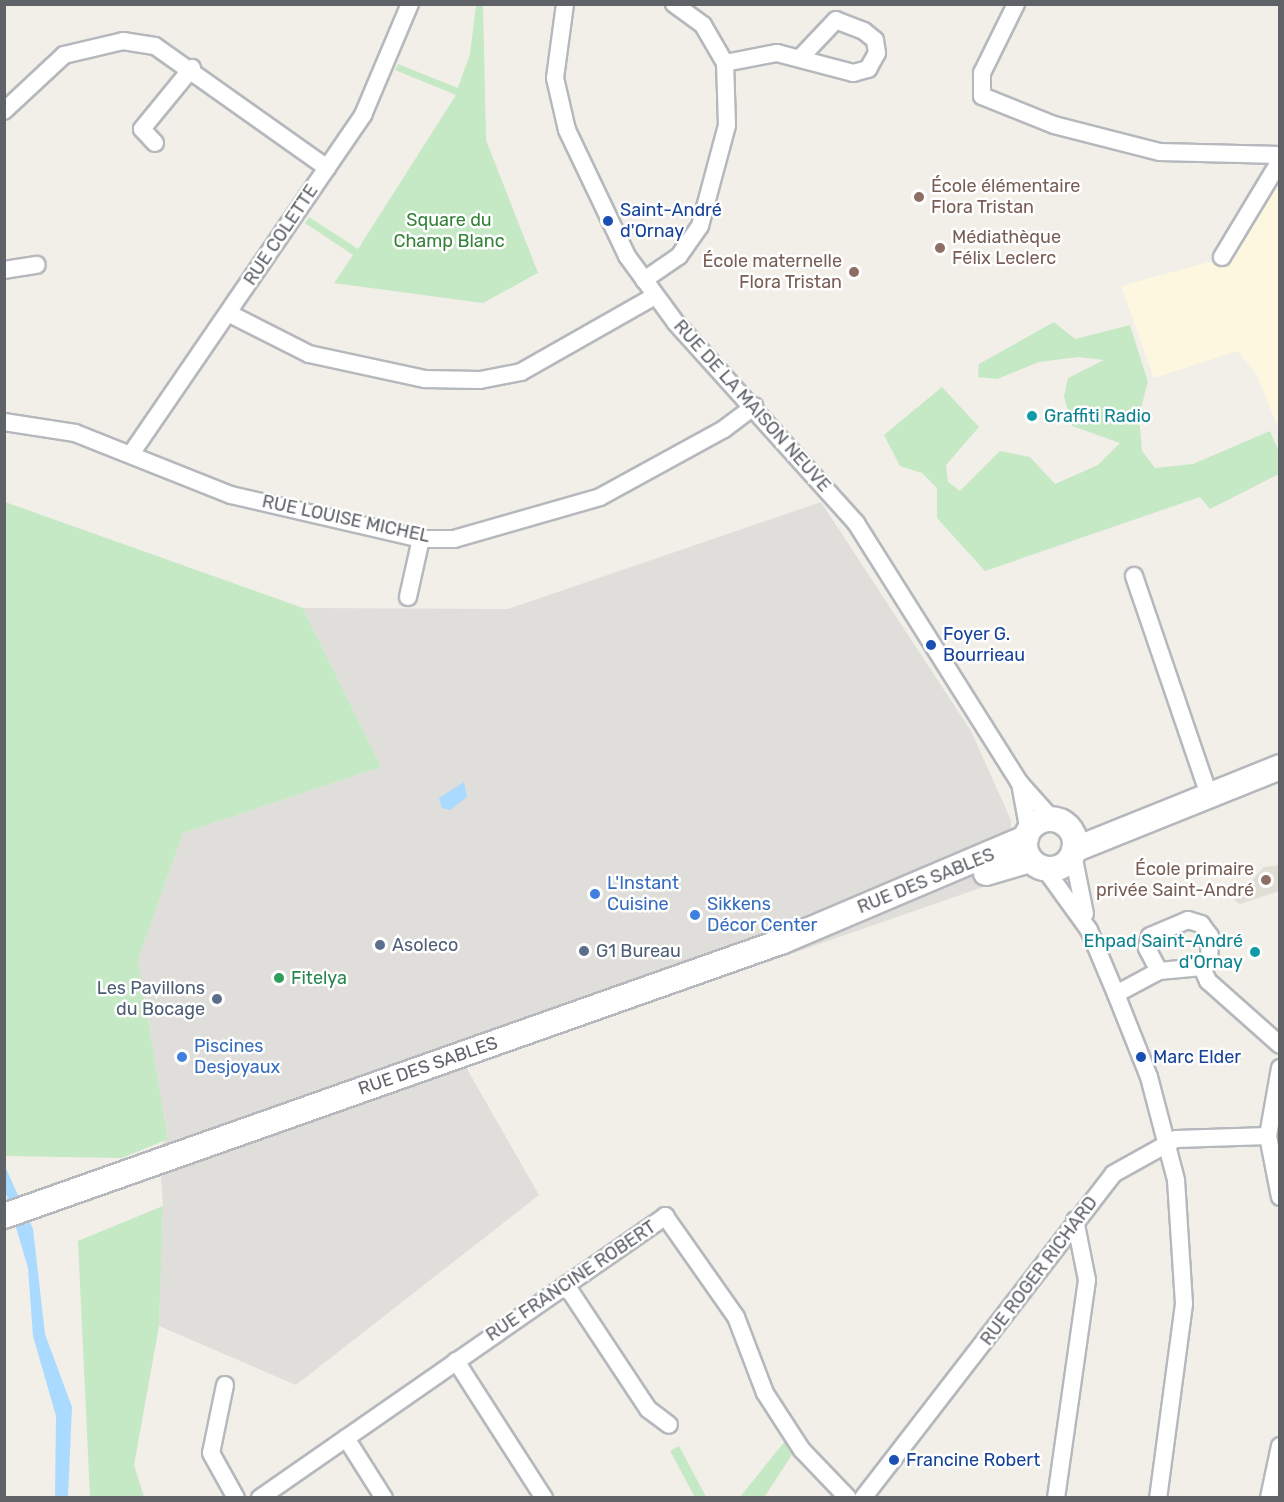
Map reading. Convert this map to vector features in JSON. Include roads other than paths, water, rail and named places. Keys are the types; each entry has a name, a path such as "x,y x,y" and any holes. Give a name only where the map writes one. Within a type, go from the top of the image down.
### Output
{"main road":[{"path":"1208,792 1074,852 1062,866 1032,850 1059,823 1092,824 1208,792 1280,767"},
{"path":"1059,823 1074,852"},
{"name":"RUE DES SABLES","path":"15,1212 568,1020 826,923 1032,850"}],"street":[{"name":"RUE COLETTE","path":"131,454 363,115 410,4"},
{"name":"RUE DE LA MAISON NEUVE","path":"565,4 555,78 567,130 608,220 644,280 655,296 855,523 1019,782 1059,823"},
{"path":"644,280 679,256 700,226 727,125 725,63 703,25 674,4"},
{"path":"1016,4 982,72 982,96 1054,125 1160,152 1280,155"},
{"path":"4,111 64,55 93,44 123,41 155,46 192,68 327,168"},
{"path":"725,63 777,53 802,56"},
{"path":"155,143 142,129 192,68"},
{"path":"1222,257 1280,160"},
{"path":"4,270 37,265"},
{"path":"228,313 309,354 425,379 480,380 521,372 655,296"},
{"name":"RUE LOUISE MICHEL","path":"4,422 75,434 231,495 421,539 482,533 600,498 724,429 754,406"},
{"path":"408,597 421,539"},
{"path":"1134,576 1208,792"},
{"name":"RUE DE LA MAISON NEUVE","path":"1019,782 1032,850"},
{"path":"1032,850 1089,930"},
{"path":"1074,852 1089,930 1116,994 1169,1143 1184,1234 1184,1304 1158,1497"},
{"path":"1116,994 1159,971 1202,967 1209,961 1212,942 1201,924 1188,920 1150,936 1147,948 1159,971"},
{"path":"1202,967 1208,981 1280,1045"},
{"path":"1280,1068 1268,1136 1280,1197"},
{"name":"RUE ROGER RICHARD","path":"863,1497 1113,1174 1169,1143 1268,1136"},
{"name":"RUE FRANCINE ROBERT","path":"260,1497 665,1216 673,1219 736,1317 765,1392 802,1450 848,1497"},
{"path":"1056,1497 1087,1280 1076,1220"},
{"path":"566,1285 648,1409 669,1425"},
{"path":"456,1361 544,1497"},
{"path":"225,1385 211,1453 236,1497"},
{"path":"346,1438 384,1497"},
{"path":"1269,1497 1280,1446"}],"water":[{"path":"464,782 467,797 450,810 442,808 439,798"},
{"path":"4,1164 33,1229 45,1334 72,1407 68,1497 55,1497 56,1416 33,1336 28,1268 5,1190"}],"place":[{"name":"École élémentaire Flora Tristan","path":"919,197"},
{"name":"Saint-André d'Ornay","path":"608,221"},
{"name":"Médiathèque Félix Leclerc","path":"940,248"},
{"name":"École maternelle Flora Tristan","path":"854,272"},
{"name":"Graffiti Radio","path":"1032,416"},
{"name":"Foyer G. Bourrieau","path":"931,645"},
{"name":"École primaire privée Saint-André","path":"1266,880"},
{"name":"L'Instant Cuisine","path":"595,894"},
{"name":"Sikkens Décor Center","path":"695,915"},
{"name":"Asoleco","path":"380,945"},
{"name":"G1 Bureau","path":"584,951"},
{"name":"Ehpad Saint-André d'Ornay","path":"1255,952"},
{"name":"Fitelya","path":"279,978"},
{"name":"Les Pavillons du Bocage","path":"217,999"},
{"name":"Piscines Desjoyaux","path":"182,1057"},
{"name":"Marc Elder","path":"1141,1057"},
{"name":"Francine Robert","path":"894,1460"}],"park label":[{"name":"Square du Champ Blanc","path":"449,231"}]}
